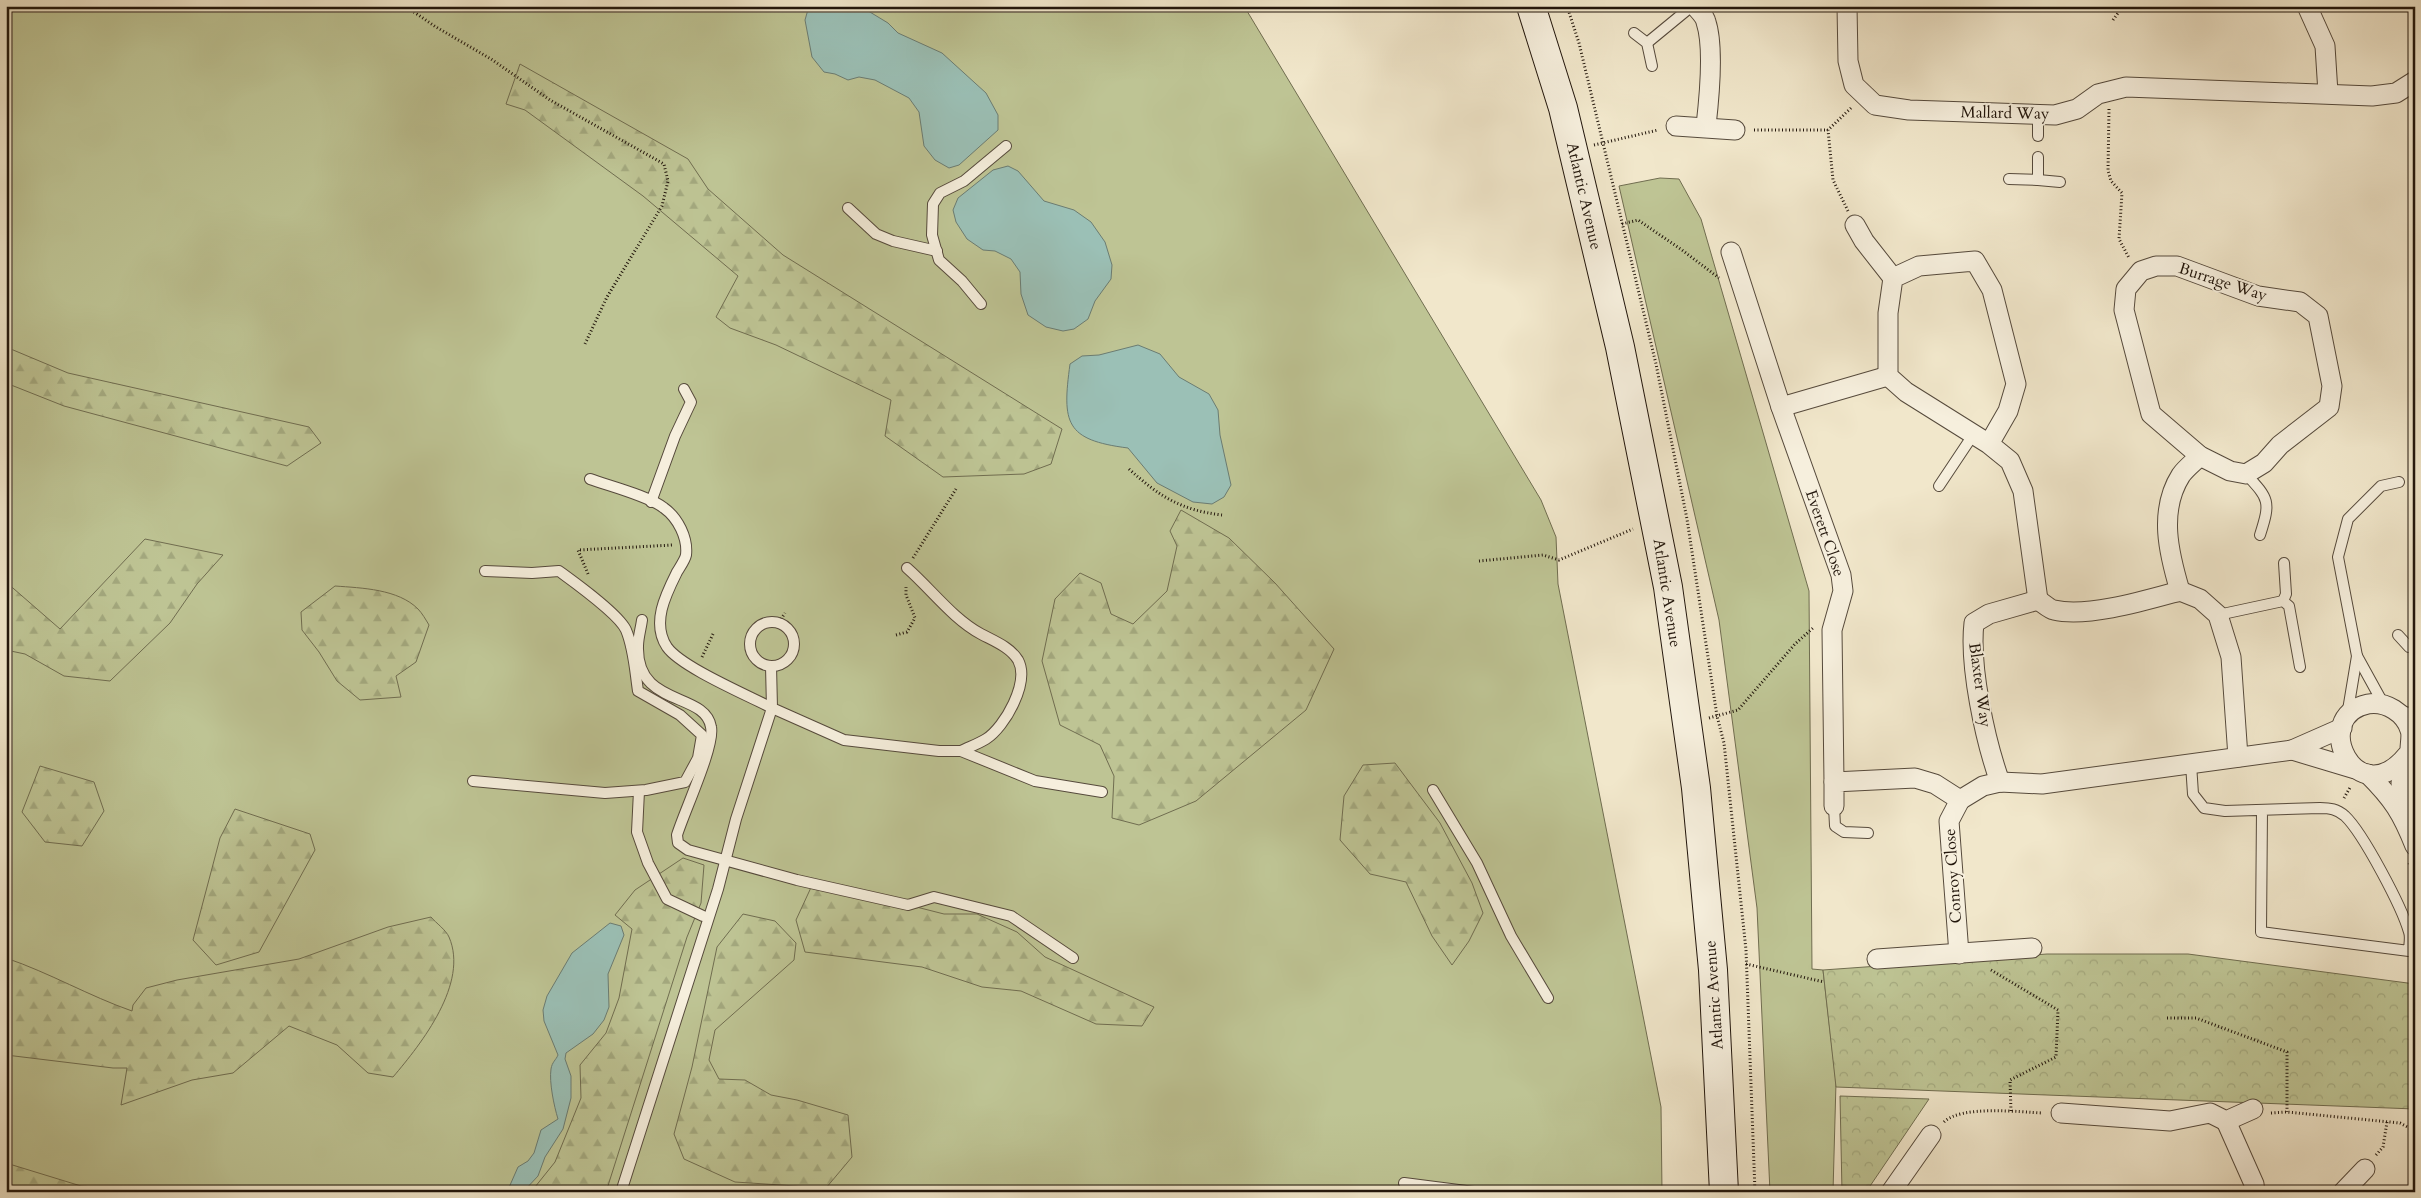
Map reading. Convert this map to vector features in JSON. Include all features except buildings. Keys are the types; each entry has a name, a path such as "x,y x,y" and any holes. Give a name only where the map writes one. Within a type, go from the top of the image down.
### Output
{"street":[{"name":"Atlantic Avenue","path":"1531,6 1563,108 1620,347 1668,587 1697,798 1713,970 1724,1192"},
{"path":"1694,6 1706,20 1709,33 1710,98 1706,126"},
{"path":"1847,6 1848,61 1854,85 1864,95"},
{"path":"2307,6 2325,46 2328,93"},
{"name":"Mallard Way","path":"1864,95 1876,105 1909,110 2055,114 2077,109 2098,94 2126,87 2372,96 2396,93 2415,81"},
{"path":"1676,126 1706,126 1735,130"},
{"path":"1854,225 1893,278"},
{"name":"Everett Close","path":"1731,252 1781,407 1841,575 1842,591 1832,630 1834,806"},
{"path":"1893,278 1919,266 1975,261 1992,290 2016,384 2008,411 1981,439"},
{"name":"Burrage Way","path":"2141,271 2156,266 2177,266 2258,296 2300,302 2318,316 2332,386 2329,407 2280,445 2264,463 2246,474"},
{"path":"2141,271 2126,289 2124,310 2151,414 2200,456 2230,470 2246,474"},
{"path":"1893,278 1889,295 1888,376 1906,392 1981,439 2010,461 2023,491 2038,600 2054,610 2080,612 2128,605 2180,591 2200,599 2218,614 2231,657 2238,757"},
{"path":"1781,407 1888,376"},
{"path":"2180,591 2168,534 2168,508 2182,475 2200,456"},
{"name":"Blaxter Way","path":"2000,782 1988,748 1972,643 1974,623 1989,614 2038,600"},
{"path":"2404,818 2402,784 2411,749 2410,730 2399,710 2368,704 2354,710 2344,724 2340,736 2344,756 2390,796 2404,818 2415,846"},
{"path":"1834,782 1915,778 1935,784 1960,800 1983,786 2000,782 2042,784 2292,750 2344,724"},
{"path":"2292,750 2363,772 2384,774 2398,767 2411,749"},
{"name":"Conroy Close","path":"1959,954 1949,822 1960,800"},
{"path":"1877,959 2032,948"},
{"path":"2061,1114 2170,1122 2210,1112 2241,1115 2255,1192"},
{"path":"1891,1192 1931,1135"},
{"path":"2343,1192 2365,1170"}],"lane":[{"path":"1647,43 1694,6"},
{"path":"1634,33 1647,43 1652,66"},
{"path":"2038,114 2038,136"},
{"path":"981,304 962,281 939,260 932,236 933,204 940,193 964,181 1006,146"},
{"path":"2038,157 2038,180"},
{"path":"2009,179 2060,182"},
{"path":"848,208 876,234 893,241 937,251"},
{"path":"651,502 675,436 691,402 684,389"},
{"path":"1939,486 1981,439"},
{"path":"2246,474 2265,496 2267,508 2260,535"},
{"path":"590,480 664,507 676,520 683,533 686,555 667,592 660,614 661,632 667,646 679,660 772,708 844,740 939,751 961,751 1036,781 1102,792"},
{"path":"2344,724 2357,656 2338,557 2348,519 2381,486 2399,482"},
{"path":"2283,600 2286,594 2284,563"},
{"path":"907,568 953,613 978,633 1003,646 1018,660 1022,679 1003,724 986,739 961,751"},
{"path":"473,781 606,793 639,790 685,782 698,758 702,735 680,715 638,691 633,656 625,628 593,596 559,571 532,574 485,571"},
{"path":"2218,614 2283,600"},
{"path":"2283,600 2289,606 2300,667"},
{"path":"782,618 793,637 793,651 784,662 771,666 757,660 750,647 750,639 752,632 764,622 782,618"},
{"path":"642,620 638,647 641,668 649,682 667,695 693,705 708,715 712,728 704,763 676,835 678,843 688,850 798,880 908,905 934,897 1011,916 1073,958"},
{"path":"2398,635 2409,647"},
{"path":"2357,656 2399,710"},
{"path":"621,1192 718,889 724,860 772,708 771,666"},
{"path":"2191,764 2192,794 2204,808 2225,811 2320,808 2334,809 2346,817 2367,847 2410,933 2409,951 2261,932 2262,810"},
{"path":"639,790 637,832 648,863 668,899 703,916"},
{"path":"1433,790 1477,863 1512,936 1548,998"},
{"path":"1834,806 1835,826 1844,832 1868,834"},
{"path":"1404,1182 1474,1192"}],"path":[{"path":"406,6 436,27 491,59 550,100 664,164 668,181 662,206 607,297 584,346"},
{"path":"2113,20 2123,6"},
{"path":"2098,94 2109,109 2108,171 2110,181 2122,193 2119,239 2124,250 2141,271"},
{"path":"1735,130 1828,130 1864,95"},
{"path":"1602,143 1676,126"},
{"path":"1828,130 1833,180 1854,225"},
{"path":"1622,224 1638,220 1723,281"},
{"path":"1129,469 1156,492 1177,504 1203,512 1222,515"},
{"path":"896,635 907,632 915,618 906,595 907,568 956,489"},
{"path":"1479,561 1543,555 1559,560 1655,520"},
{"path":"578,550 684,544"},
{"path":"1717,716 1738,710 1795,644 1822,620 1836,618"},
{"path":"696,669 714,632"},
{"path":"1959,954 1960,962 1975,961 2058,1010 2056,1057 2010,1080 2011,1112"},
{"path":"1746,964 1824,982"},
{"path":"2167,1018 2196,1018 2287,1052 2287,1112"},
{"path":"1931,1135 1946,1119 1955,1115 1984,1112 2061,1114"},
{"path":"2241,1115 2287,1112 2387,1121 2400,1123 2415,1131"},
{"path":"2365,1170 2383,1147 2387,1121"}],"green space":[{"path":"6,6 1244,6 1541,500 1556,537 1558,584 1661,1107 1662,1192 6,1192"},
{"path":"520,64 688,159 708,189 783,255 1062,429 1051,464 1024,474 943,477 885,436 891,400 776,345 730,328 716,317 738,276 643,196 525,110 506,104"},
{"path":"1660,178 1679,179 1701,219 1809,591 1812,969 1823,970 1836,1082 1833,1192 1770,1192 1757,908 1719,620 1619,186"},
{"path":"6,347 68,373 309,427 321,443 287,466 64,406 6,383"},
{"path":"1181,510 1229,538 1275,583 1334,649 1306,710 1196,801 1139,825 1112,818 1114,776 1100,745 1060,725 1042,661 1055,599 1080,573 1101,583 1111,614 1133,624 1167,591 1177,546 1170,531"},
{"path":"145,539 223,555 197,584 170,623 110,681 64,676 25,654 6,650 6,582 60,629"},
{"path":"335,586 379,591 400,597 418,609 429,625 416,662 396,676 401,697 360,700 337,681 319,652 302,630 301,612"},
{"path":"1395,763 1440,823 1472,883 1483,913 1469,941 1452,965 1432,936 1406,882 1370,874 1340,840 1344,796 1363,765"},
{"path":"40,766 94,782 104,811 82,846 45,842 22,812"},
{"path":"235,809 310,834 315,850 259,952 216,965 193,940 220,838"},
{"path":"683,858 704,865 701,903 687,937 606,1192 531,1192 555,1162 581,1098 580,1065 606,1033 619,998 632,929 615,915 635,890"},
{"path":"814,881 944,914 977,914 1017,932 1045,957 1154,1007 1142,1026 1096,1024 1021,991 982,987 922,967 805,952 796,920"},
{"path":"743,914 775,921 796,943 794,960 715,1030 709,1060 719,1079 745,1080 771,1095 797,1100 848,1115 852,1157 826,1188 735,1182 684,1159 674,1134 692,1067 717,947"},
{"path":"431,917 448,934 454,955 453,974 448,993 429,1030 393,1077 368,1073 337,1045 289,1026 233,1073 192,1080 121,1105 127,1068 6,1055 6,958 132,1011 133,1005 146,988 177,980 299,959 388,927"},
{"path":"2047,954 2188,954 2415,984 2415,1109 1836,1087 1823,970"},
{"path":"1840,1096 1929,1099 1866,1192 1842,1192"},
{"path":"6,1163 81,1186 167,1192 6,1192"}],"water":[{"path":"809,6 860,6 888,23 898,33 942,53 986,93 998,115 998,130 959,165 949,168 935,160 924,146 919,112 909,98 875,80 859,77 848,80 835,74 824,72 812,57 805,20"},
{"path":"1008,166 1018,171 1044,201 1074,210 1091,222 1105,242 1112,265 1111,279 1095,301 1088,319 1074,329 1063,331 1046,327 1028,315 1021,294 1020,272 1011,259 995,251 983,250 967,239 956,222 953,210 958,198 993,170"},
{"path":"1138,345 1160,354 1179,377 1209,394 1218,410 1220,435 1231,485 1224,497 1212,504 1193,502 1157,483 1128,448 1107,445 1091,440 1072,425 1068,414 1067,401 1070,364 1082,356 1099,355"},
{"path":"610,923 621,926 624,935 608,974 609,1007 604,1020 593,1034 566,1053 565,1059 571,1076 571,1098 563,1129 545,1157 538,1176 523,1192 507,1192 518,1167 528,1161 534,1153 541,1130 558,1119 552,1094 551,1069 558,1055 544,1021 543,1010 547,996 572,953"}]}
